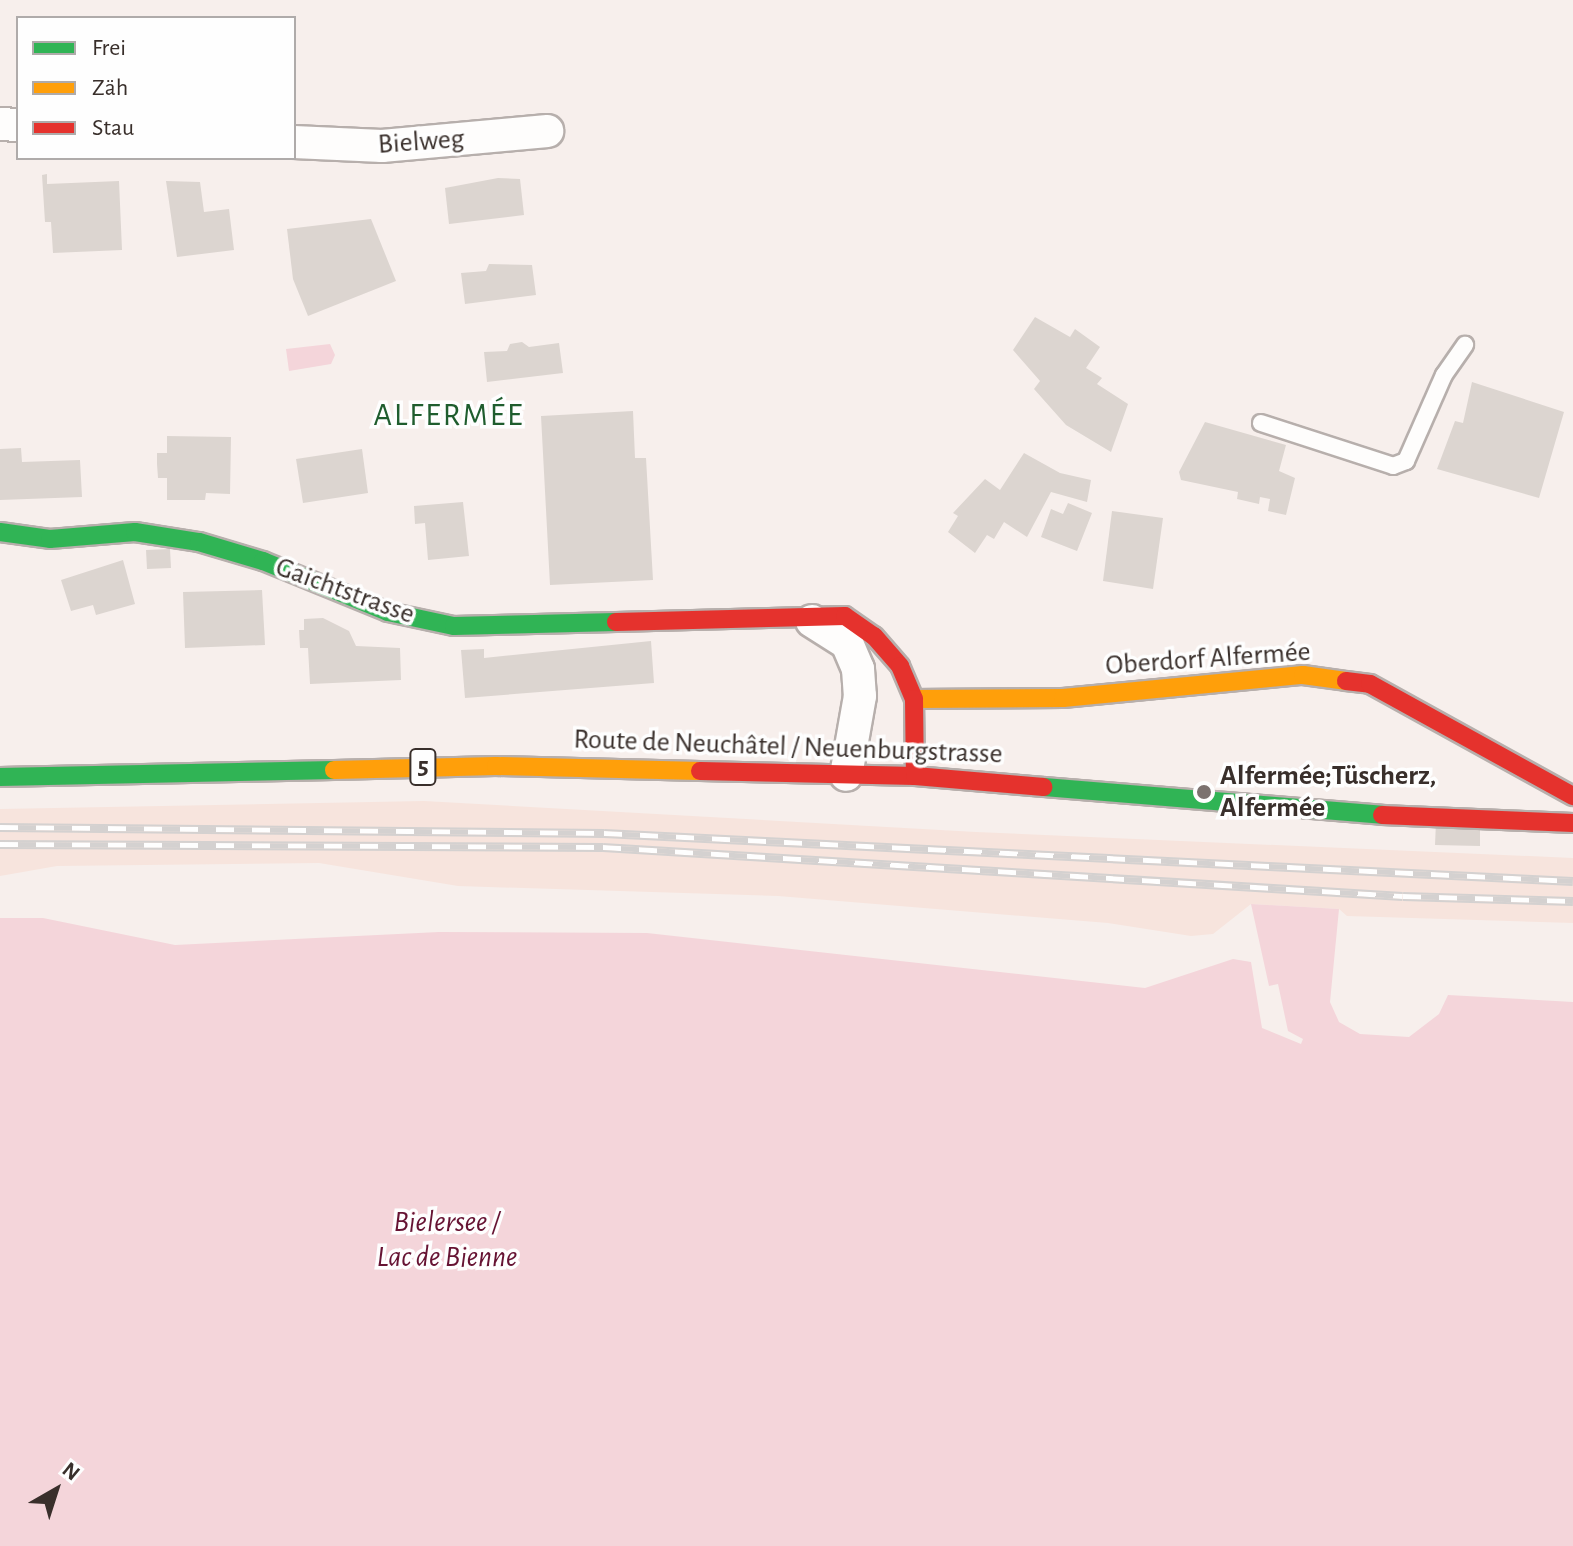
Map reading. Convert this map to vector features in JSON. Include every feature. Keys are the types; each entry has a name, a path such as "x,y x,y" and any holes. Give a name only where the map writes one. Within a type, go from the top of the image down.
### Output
{"street":[{"name":"Bielweg","path":"296,142 382,146 547,131"},
{"name":"Gaichtstrasse","path":"0,532 50,539 135,532 199,542 263,561 388,612 454,626 845,616 865,629 900,666 914,699 915,776"},
{"name":"Gaichtstrasse","path":"790,616 825,625 847,643 858,669 860,696 846,775"},
{"name":"Oberdorf Alfermée","path":"914,699 1063,698 1303,675 1370,684 1516,760 1573,796"},
{"name":"Route de Neuchâtel / Neuenburgstrasse","path":"0,777 496,766 915,776 1360,814 1573,823"}],"lane":[{"path":"1261,423 1393,466 1406,461 1444,375 1465,345"}],"shaded area":[{"path":"424,801 976,832 1573,858 1573,923 1347,916 1339,909 1251,904 1213,934 1191,936 1108,923 778,896 458,886 319,863 57,866 0,876 0,809"}],"water":[{"path":"330,344 335,355 331,364 289,371 286,349"},
{"name":"Bielersee / Lac de Bienne","path":"1251,904 1339,909 1330,1002 1339,1022 1360,1034 1409,1037 1439,1014 1448,995 1573,1002 1573,1546 0,1546 0,918 43,918 175,945 439,932 647,933 1145,988 1233,959 1251,962 1262,1028 1301,1044 1303,1039 1288,1031 1278,984 1269,986"}],"building":[{"path":"47,174 47,184 119,181 122,250 53,253 51,222 45,222 42,175"},
{"path":"498,178 520,179 524,215 449,224 445,188"},
{"path":"166,181 200,182 204,212 229,209 234,250 177,257"},
{"path":"371,219 396,281 308,316 293,279 287,229"},
{"path":"489,264 532,265 536,295 465,304 461,273 486,271"},
{"path":"1035,317 1070,337 1075,329 1100,347 1086,368 1102,378 1097,384 1128,404 1111,452 1066,425 1034,389 1040,381 1013,350"},
{"path":"522,342 529,347 559,343 563,373 487,382 484,352 507,351 510,344"},
{"path":"1472,382 1564,412 1539,498 1437,469 1455,421 1463,423"},
{"path":"633,411 635,458 646,458 653,580 550,585 541,416"},
{"path":"1205,422 1286,445 1279,471 1295,478 1286,515 1268,511 1270,499 1260,497 1259,504 1237,499 1238,492 1181,480 1179,472"},
{"path":"167,436 231,437 230,494 206,493 205,500 167,500 167,478 158,478 157,453 167,453"},
{"path":"21,448 22,462 80,460 82,497 0,500 0,449"},
{"path":"362,449 368,493 303,503 296,459"},
{"path":"1024,453 1060,473 1091,480 1087,502 1051,492 1027,537 1004,522 994,539 987,535 975,553 948,532 958,516 953,513 985,479 1000,490"},
{"path":"463,502 469,556 428,560 425,523 415,524 414,506"},
{"path":"1068,503 1092,513 1077,551 1041,537 1051,509 1063,514"},
{"path":"1112,511 1163,518 1153,589 1103,581"},
{"path":"170,549 171,568 147,569 146,550"},
{"path":"123,560 135,604 96,615 93,605 71,611 61,580"},
{"path":"262,590 265,645 185,648 183,592"},
{"path":"323,618 349,631 356,646 400,648 401,680 310,684 308,648 300,648 299,630 304,630 304,619"},
{"path":"651,641 654,683 465,698 461,650 484,649 484,658"},
{"path":"1436,822 1480,824 1480,846 1435,845"}],"railway":[{"path":"0,827 604,833 1573,881"},
{"path":"0,844 603,847 1403,896 1573,901"}],"traffic: fast":[{"path":"0,532 50,539 135,532 199,542 263,561 388,612 454,626 616,622"},
{"path":"0,777 334,770"},
{"path":"1044,787 1382,815"}],"traffic: slow":[{"path":"914,699 1063,698 1303,675 1346,681"},
{"path":"334,770 496,766 700,771"}],"traffic: jam":[{"path":"616,622 845,616 874,636 900,666 914,699 915,776"},
{"path":"1346,681 1370,684 1573,796"},
{"path":"700,771 915,776 1044,787"},
{"path":"1382,815 1573,823"}],"place":[{"name":"Alfermée;Tüscherz, Alfermée","path":"1204,792"}],"district":[{"name":"ALFERMÉE","path":"449,415"}]}
